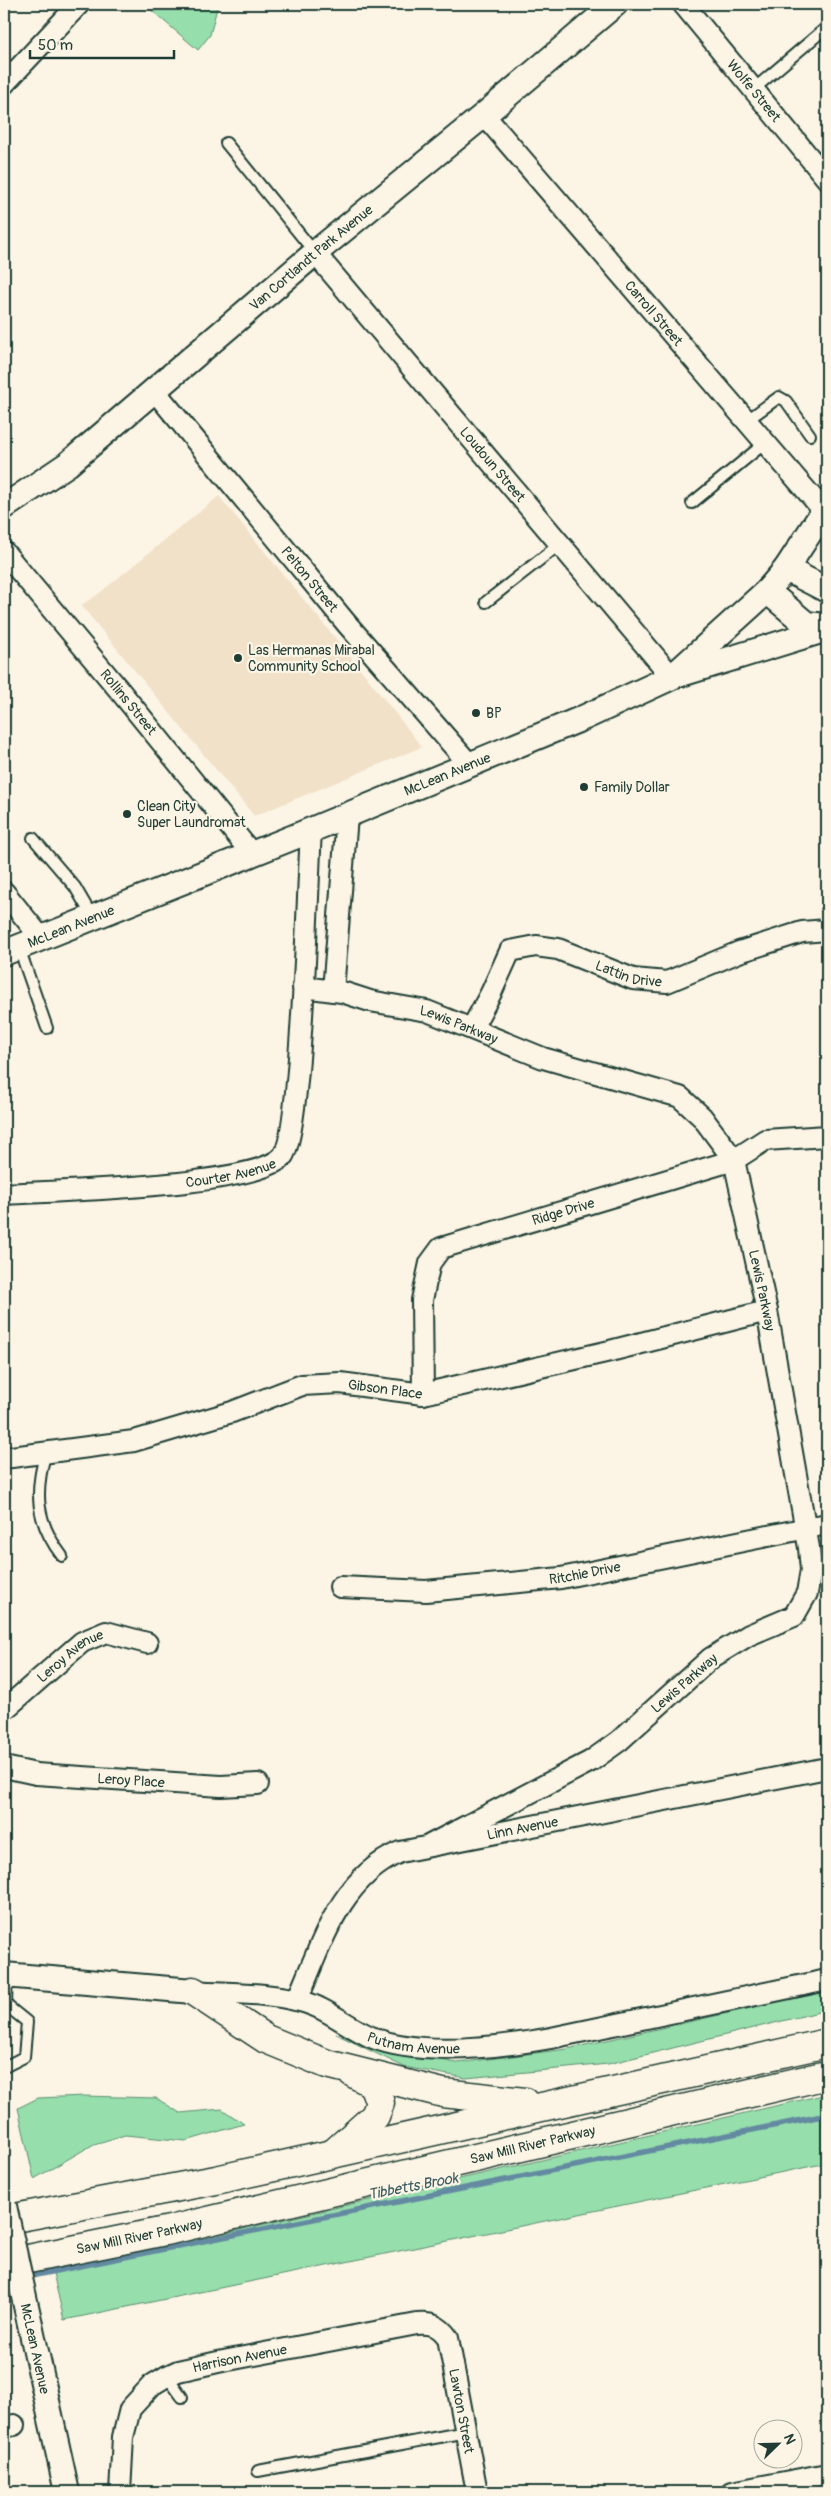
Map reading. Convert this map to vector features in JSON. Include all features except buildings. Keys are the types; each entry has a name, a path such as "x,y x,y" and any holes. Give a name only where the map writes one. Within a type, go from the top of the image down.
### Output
{"highway":[{"path":"192,1991 266,2039 306,2057 444,2094 477,2099 557,2104"},
{"path":"4,2220 129,2198 827,2043"},
{"path":"333,2154 371,2120 379,2110 380,2104 373,2084 345,2069"},
{"name":"Saw Mill River Parkway","path":"4,2264 161,2232 827,2075"}],"street":[{"path":"4,84 79,4"},
{"name":"Van Cortlandt Park Avenue","path":"4,507 68,464 315,253 484,115 615,4"},
{"name":"Wolfe Street","path":"683,4 827,178"},
{"name":"Carroll Street","path":"484,115 746,421 826,508"},
{"name":"Loudoun Street","path":"315,253 672,677"},
{"name":"Pelton Street","path":"154,390 347,624 470,765"},
{"name":"McLean Avenue","path":"11,950 470,765 583,718 672,677 767,591 786,569 826,508"},
{"name":"Rollins Street","path":"4,552 120,690 252,854"},
{"path":"786,569 827,590"},
{"path":"767,591 806,624 827,628"},
{"path":"672,677 827,628"},
{"path":"333,991 346,816"},
{"path":"303,987 312,830"},
{"path":"4,892 42,939"},
{"name":"Lattin Drive","path":"472,1028 491,993 510,951 536,946 558,949 633,979 667,982 739,952 802,932 827,930"},
{"name":"Lewis Parkway","path":"303,987 333,991 370,1001 427,1011 544,1058 680,1097 702,1117 734,1160 767,1311 806,1527 811,1561 810,1582 804,1602 794,1616 749,1635 711,1658 619,1741 591,1761 430,1845"},
{"name":"Courter Avenue","path":"4,1194 195,1182 247,1174 282,1157 289,1146 293,1123 303,987"},
{"name":"Ridge Drive","path":"423,1394 422,1300 430,1263 441,1248 734,1160 765,1140 827,1136"},
{"name":"Gibson Place","path":"4,1458 134,1441 232,1412 302,1384 340,1383 423,1394 610,1351 767,1311"},
{"name":"Ritchie Drive","path":"340,1587 426,1591 561,1578 827,1524"},
{"name":"Leroy Avenue","path":"4,1710 22,1692 82,1642 106,1632 148,1643"},
{"name":"Leroy Place","path":"4,1768 36,1774 221,1786 258,1784"},
{"name":"Linn Avenue","path":"297,2000 331,1923 351,1889 368,1872 388,1858 430,1845 827,1768"},
{"name":"Putnam Avenue","path":"5,1975 297,2000 321,2008 371,2037 435,2048 460,2049 551,2038 827,1980"},
{"name":"McLean Avenue","path":"4,2206 67,2492"},
{"name":"Harrison Avenue","path":"120,2492 122,2437 130,2409 152,2386 167,2376 178,2371 218,2362 417,2324 433,2323 443,2331"},
{"name":"Lawton Street","path":"443,2331 448,2338 477,2492"},
{"path":"732,2492 827,2474"}],"lane":[{"path":"754,89 827,27"},
{"path":"226,143 315,253"},
{"path":"746,421 779,398 786,401 810,435"},
{"path":"692,503 765,442"},
{"path":"486,602 560,544"},
{"path":"33,838 75,887 93,918"},
{"path":"11,950 47,1028"},
{"path":"46,1452 38,1490 42,1521 50,1539 62,1556"},
{"path":"5,1975 5,2005 27,2022 24,2057 5,2063"},
{"path":"167,2376 182,2397"},
{"path":"258,2471 466,2432"}],"shaded area":[{"name":"Las Hermanas Mirabal Community School","path":"219,496 422,747 254,816 81,605 97,595"}],"green space":[{"path":"144,4 218,4 210,35 198,50"},
{"path":"827,1991 827,2010 608,2064 466,2078 404,2067 336,2034 381,2049 457,2063 567,2049"},
{"path":"827,2094 827,2163 64,2320 53,2273"},
{"path":"84,2096 156,2098 180,2113 222,2109 244,2124 186,2141 125,2135 94,2144 34,2179 18,2108 38,2098"}],"waterway":[{"name":"Tibbetts Brook","path":"26,2277 827,2115"},
{"name":"Tibbetts Brook","path":"4,2282 14,2280"}],"place":[{"name":"Las Hermanas Mirabal Community School","path":"238,658"},
{"name":"BP","path":"476,713"},
{"name":"Family Dollar","path":"584,787"},
{"name":"Clean City Super Laundromat","path":"127,814"}]}
